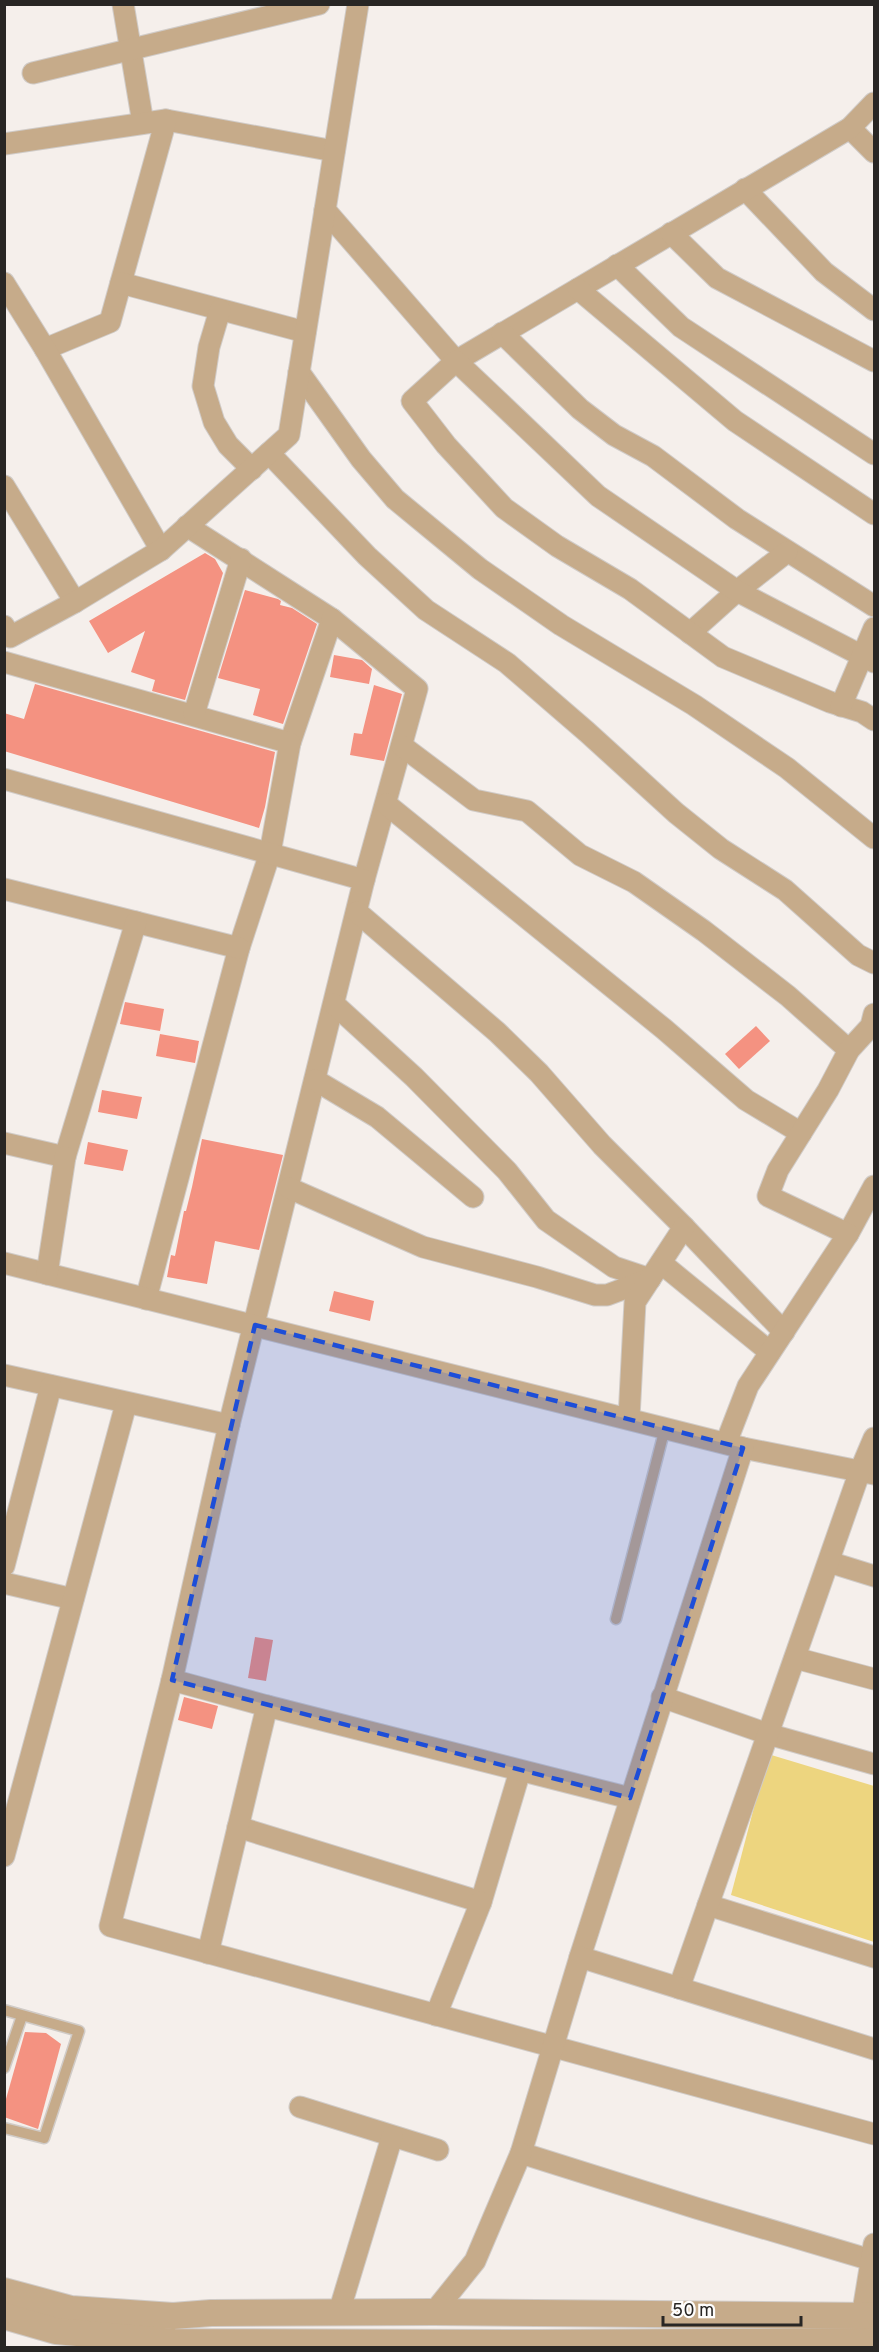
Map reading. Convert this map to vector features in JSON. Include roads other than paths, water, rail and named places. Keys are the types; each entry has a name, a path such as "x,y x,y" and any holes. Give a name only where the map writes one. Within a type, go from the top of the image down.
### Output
{"street":[{"path":"123,4 143,123"},
{"path":"33,73 319,4"},
{"path":"6,636 75,602 160,550 289,435 358,4"},
{"path":"874,103 850,128 456,361 412,401 446,445 504,508 557,546 630,589 723,657 841,706 862,712 874,720"},
{"path":"4,144 166,120 334,151"},
{"path":"45,349 110,322 166,120"},
{"path":"850,128 874,152"},
{"path":"745,189 824,272 874,310"},
{"path":"325,210 456,361 598,496 737,591 868,659"},
{"path":"671,233 717,278 874,361"},
{"path":"617,265 681,327 874,454"},
{"path":"4,283 45,349 160,550"},
{"path":"121,283 305,332"},
{"path":"578,289 735,421 874,514"},
{"path":"220,310 209,347 203,386 214,422 228,445 252,468"},
{"path":"502,333 580,410 614,435 653,456 737,519 874,606"},
{"path":"299,372 361,459 394,499 472,562 561,625 694,705 787,768 874,838"},
{"path":"269,453 302,490 426,610 507,663 676,813 721,849 785,890 858,955 874,963"},
{"path":"4,486 75,602"},
{"path":"187,526 242,559 332,619 417,689 364,880 229,1425 172,1680 110,1926 874,2134"},
{"path":"690,633 737,591 787,552"},
{"path":"194,714 242,559"},
{"path":"146,1299 239,948 270,853 290,743 332,619"},
{"path":"841,706 868,659 874,628"},
{"path":"4,662 290,743"},
{"path":"402,746 474,800 527,812 580,855 634,882 704,931 788,996 849,1050"},
{"path":"4,779 364,880"},
{"path":"386,804 664,1029 746,1100 801,1133"},
{"path":"4,889 239,948"},
{"path":"357,912 497,1032 539,1073 602,1144 784,1332"},
{"path":"47,1274 65,1157 136,922"},
{"path":"334,1004 414,1077 507,1171 546,1220 614,1267 656,1271 770,1352"},
{"path":"848,1234 768,1196 778,1170 849,1050 871,1026 874,1014"},
{"path":"315,1080 377,1117 473,1197"},
{"path":"4,1143 65,1157"},
{"path":"434,2312 475,2260 521,2153 662,1697 735,1445 748,1386 848,1234 874,1186"},
{"path":"289,1188 423,1247 595,1295 607,1295 656,1271"},
{"path":"629,1418 635,1302 684,1227"},
{"path":"4,1263 735,1445 867,1472"},
{"path":"4,1375 126,1404 229,1425"},
{"path":"4,1566 51,1386"},
{"path":"4,1856 126,1404"},
{"path":"679,1988 829,1562 867,1472 874,1438"},
{"path":"829,1562 874,1576"},
{"path":"4,1582 73,1599"},
{"path":"795,1658 874,1679"},
{"path":"172,1680 630,1798"},
{"path":"662,1697 768,1734 874,1764"},
{"path":"208,1953 267,1706"},
{"path":"436,2015 482,1902 520,1771"},
{"path":"238,1827 482,1902"},
{"path":"708,1905 874,1957"},
{"path":"580,1957 874,2049"},
{"path":"300,2107 438,2150"},
{"path":"339,2312 392,2137"},
{"path":"4,2316 56,2331 174,2342 369,2345 535,2332 867,2331 873,2252 696,2208 521,2153"},
{"path":"4,2291 70,2309 93,2311 173,2316 211,2313 434,2312 535,2332"}],"lane":[{"path":"616,1619 665,1428"},
{"path":"4,2010 79,2031 44,2138 4,2128"},
{"path":"4,2068 22,2016"}]}
